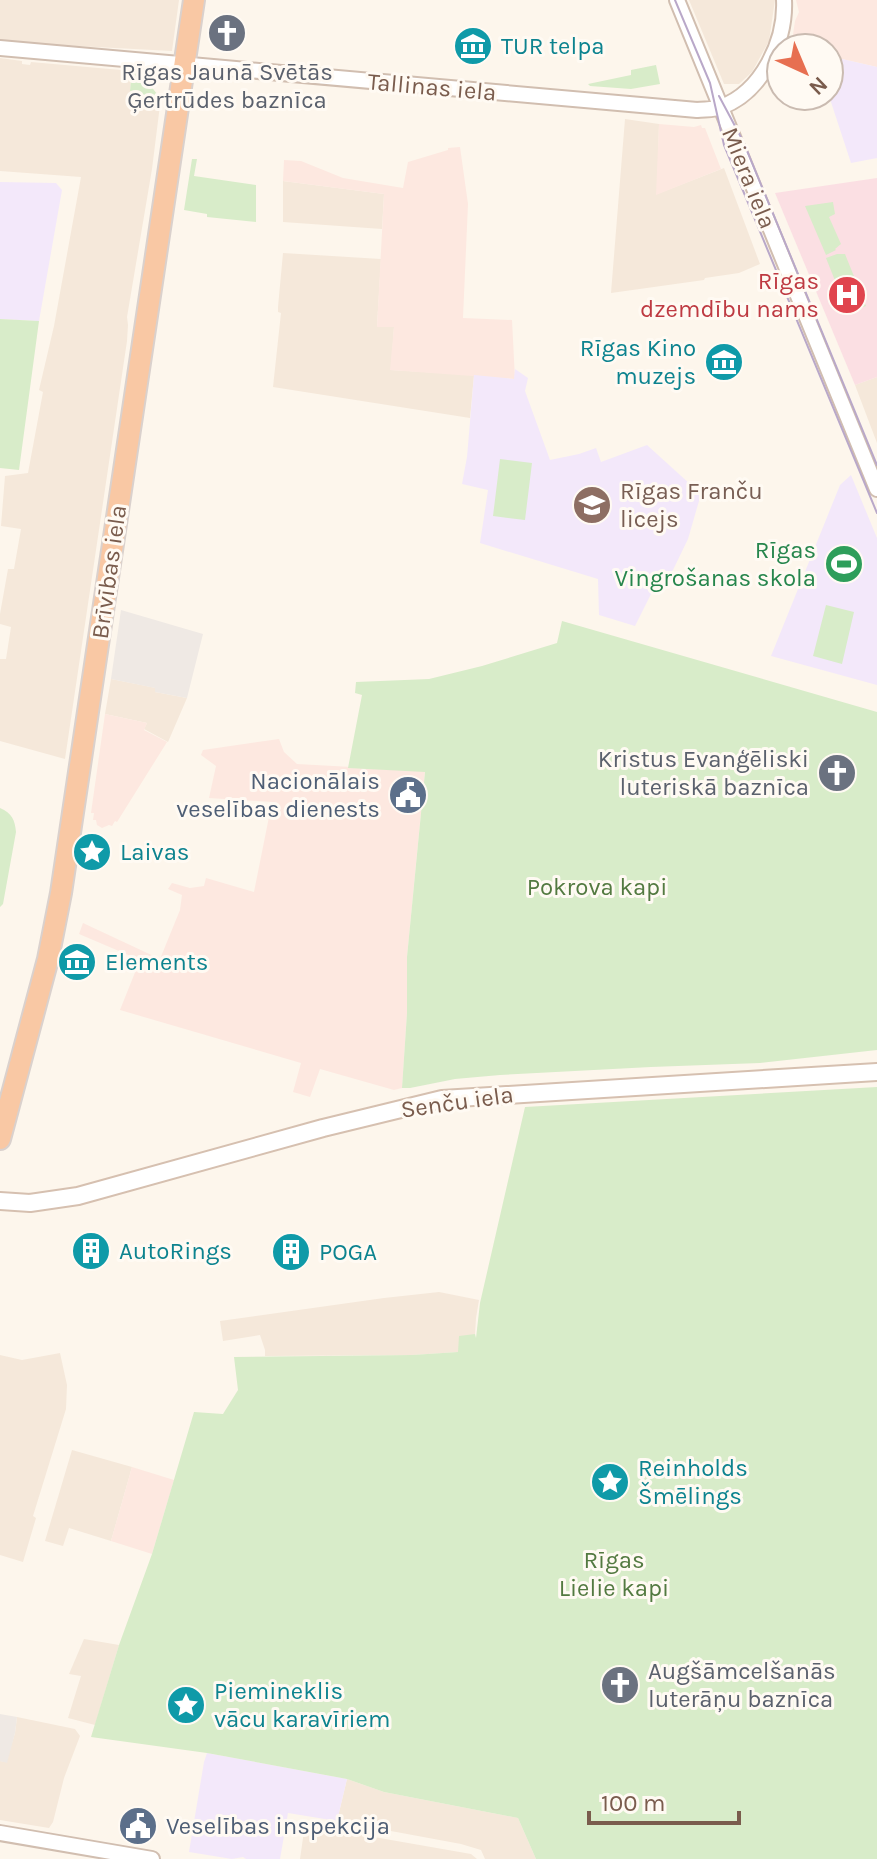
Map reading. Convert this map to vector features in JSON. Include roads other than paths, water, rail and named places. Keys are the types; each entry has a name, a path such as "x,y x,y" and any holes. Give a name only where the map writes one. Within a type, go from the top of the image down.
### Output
{"highway":[{"name":"Brīvības iela","path":"0,1139 48,959 61,893 194,0"}],"main road":[{"name":"Senču iela","path":"0,1201 30,1203 78,1196 431,1100 877,1072"}],"street":[{"name":"Miera iela","path":"677,0 877,489"},
{"path":"720,107 746,93 765,67 781,33 784,0"},
{"name":"Tallinas iela","path":"0,48 684,110 720,107"},
{"path":"0,1833 152,1859"}],"tram line":[{"path":"675,0 710,83 724,145 877,513"},
{"path":"719,96 743,141 877,465"}],"place":[{"name":"Rīgas Jaunā Svētās Ģertrūdes baznīca","path":"227,33"},
{"name":"TUR telpa","path":"473,46"},
{"name":"Rīgas dzemdību nams","path":"847,295"},
{"name":"Rīgas Kino muzejs","path":"724,362"},
{"name":"Rīgas Franču licejs","path":"592,505"},
{"name":"Rīgas Vingrošanas skola","path":"844,564"},
{"name":"Kristus Evanģēliski luteriskā baznīca","path":"837,773"},
{"name":"Nacionālais veselības dienests","path":"408,795"},
{"name":"Laivas","path":"92,852"},
{"name":"Elements","path":"77,962"},
{"name":"AutoRings","path":"91,1251"},
{"name":"POGA","path":"291,1252"},
{"name":"Reinholds Šmēlings","path":"610,1482"},
{"name":"Augšāmcelšanās luterāņu baznīca","path":"620,1685"},
{"name":"Piemineklis vācu karavīriem","path":"186,1705"},
{"name":"Veselības inspekcija","path":"138,1826"}],"park label":[{"name":"Pokrova kapi","path":"597,887"},
{"name":"Rīgas Lielie kapi","path":"614,1574"}]}
